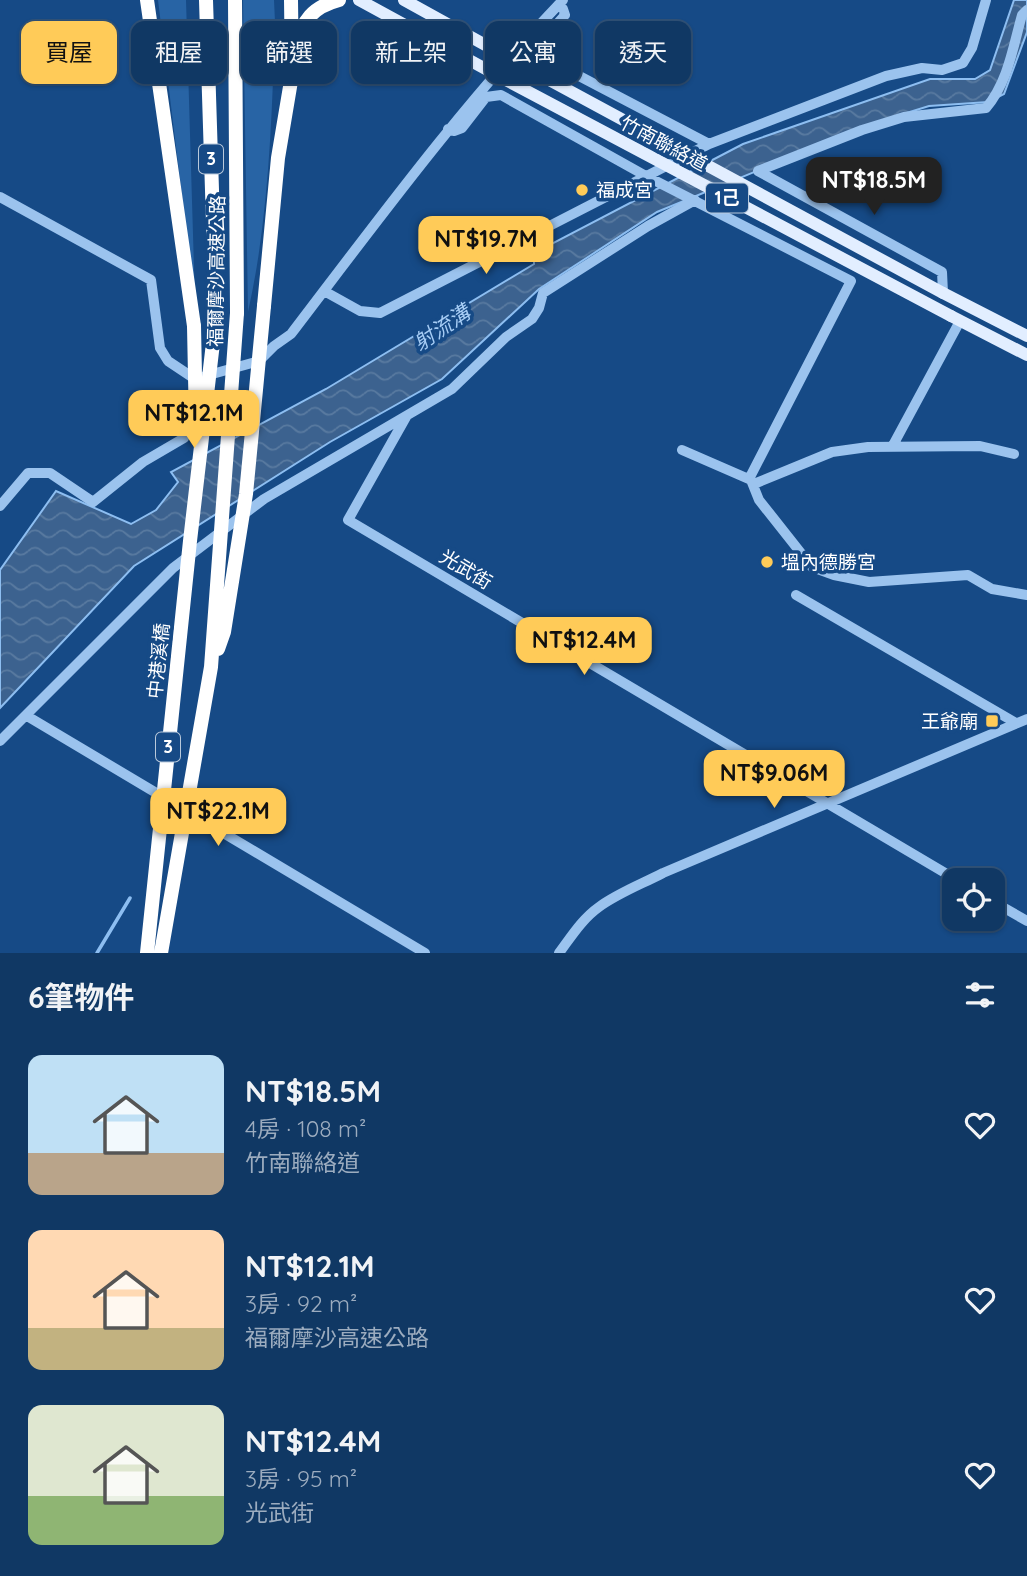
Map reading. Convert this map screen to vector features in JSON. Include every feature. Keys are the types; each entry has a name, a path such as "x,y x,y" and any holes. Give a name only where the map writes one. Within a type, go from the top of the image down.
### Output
{"highway":[{"name":"福爾摩沙高速公路","path":"190,541 216,317 205,0"},
{"name":"福爾摩沙高速公路","path":"211,667 237,313 234,0"},
{"path":"291,0 291,21"},
{"path":"305,21 315,9 339,0"},
{"path":"148,4 194,326 195,431 190,541"},
{"path":"211,667 224,632 246,494 278,158 290,84"},
{"name":"中港溪橋","path":"147,953 190,541"},
{"name":"3","path":"161,953 211,667"}],"main road":[{"name":"竹南聯絡道","path":"359,0 485,69"},
{"name":"竹南聯絡道","path":"404,0 485,45"},
{"name":"竹南聯絡道","path":"512,84 1027,355"},
{"name":"竹南聯絡道","path":"556,84 1023,334"},
{"path":"1012,347 1023,334"}],"street":[{"path":"324,291 360,311 380,313 709,144 886,76 922,68 942,70 962,63 972,48 986,0"},
{"path":"545,21 560,3 565,15 538,45 541,56 709,144"},
{"path":"943,293 942,272 758,171 862,130 904,117 986,108 995,98 1005,77 1022,15 1027,10"},
{"path":"0,197 150,280 160,348 168,361 195,379 259,361 291,334 448,129 492,84"},
{"path":"448,129 454,131 462,128 486,97 501,95 646,176 851,281 752,482"},
{"path":"0,741 173,568 211,538 264,499 452,389 506,337 531,319 539,308 543,293 648,226 695,200"},
{"path":"892,447 955,319"},
{"path":"0,506 28,473 50,473 93,502 143,462 184,438 195,379"},
{"name":"光武街","path":"407,417 348,520 942,871"},
{"path":"752,482 832,452 868,447 980,446 1014,454"},
{"path":"682,450 752,482 759,499 812,567 834,575 869,582 968,575 992,589 1027,595"},
{"path":"796,595 1022,721"},
{"path":"27,716 425,953"},
{"path":"559,953 575,929 598,907 621,894 663,873 829,805 1022,721"},
{"path":"1005,908 1027,921"}],"shaded area":[{"path":"158,0 186,0 187,21 161,21"},
{"path":"243,0 274,0 275,21 243,21"},
{"path":"168,84 189,84 195,301"},
{"path":"244,84 273,84 261,241 248,312"}],"water":[{"name":"射流溝","path":"1014,0 1027,0 1027,32 1004,94 988,102 929,106 871,124 657,212 539,289 442,379 330,442 134,566 0,708 0,570 56,491 131,524 156,510 178,482 171,472 326,389 534,264 534,253 743,144 930,79 975,79 990,70"}],"waterway":[{"path":"97,953 130,898"}],"place":[{"name":"福成宮","path":"582,190"},
{"name":"塭內德勝宮","path":"767,562"},
{"name":"王爺廟","path":"992,721"}]}
